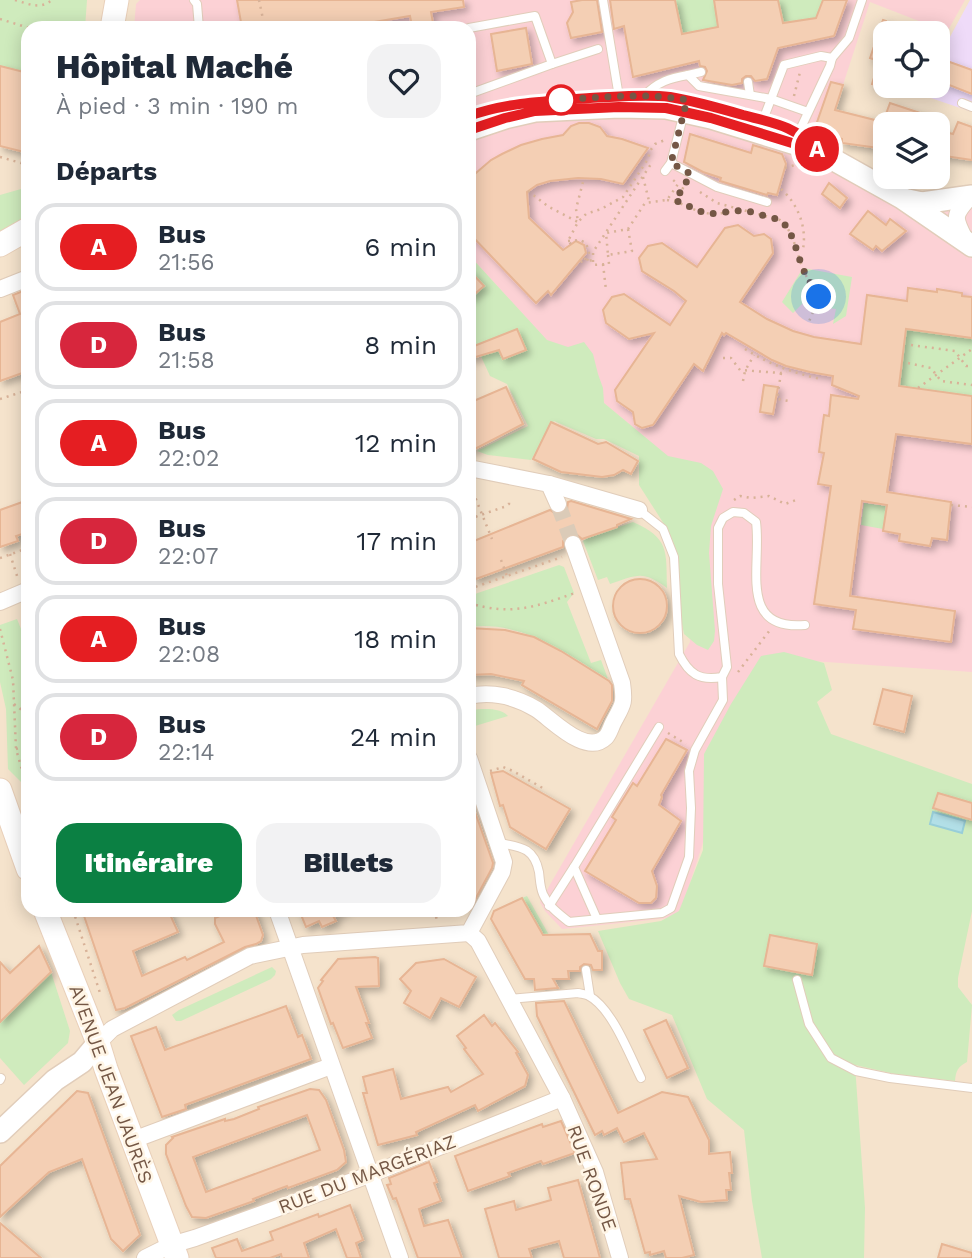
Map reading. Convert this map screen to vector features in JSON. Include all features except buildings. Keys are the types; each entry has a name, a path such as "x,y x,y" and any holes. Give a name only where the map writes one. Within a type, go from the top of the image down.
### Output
{"main road":[{"path":"107,0 110,21"},
{"path":"112,21 117,0"},
{"path":"0,245 21,233"},
{"path":"0,779 0,791 21,850"},
{"name":"AVENUE JEAN JAURÈS","path":"48,917 105,1036 106,1069 174,1251"}],"street":[{"path":"476,114 502,106 553,100 669,97 711,118 818,151 902,198 969,244"},
{"path":"476,128 505,118 545,110 686,106 784,126 807,139 818,151"},
{"path":"902,198 922,203 965,197"},
{"path":"934,220 965,197"},
{"path":"965,197 956,222 969,244"},
{"path":"0,289 21,281"},
{"path":"476,469 549,484 639,510"},
{"path":"549,484 558,504"},
{"path":"476,696 502,695 536,709 569,734 585,741 596,742 606,737 625,701 622,683 574,548"},
{"path":"0,602 21,593"},
{"path":"0,1132 55,1080 82,1062 105,1036 250,956 290,947 469,933 505,862 476,779"},
{"path":"279,917 400,1258"},
{"name":"RUE RONDE","path":"469,933 478,941 562,1098 595,1172 620,1258"},
{"path":"132,1140 331,1066"},
{"name":"RUE DU MARGÉRIAZ","path":"145,1258 174,1251 195,1238 369,1175 562,1098"}],"lane":[{"path":"194,0 197,4 198,21"},
{"path":"603,0 619,97"},
{"path":"798,134 832,58 849,38 862,0"},
{"path":"476,27 535,16 552,64"},
{"path":"476,90 598,49"},
{"path":"763,120 784,65 821,56 832,58"},
{"path":"644,96 653,86 674,77 701,72"},
{"path":"688,75 699,86 771,99 808,112"},
{"path":"748,82 750,95"},
{"path":"962,103 972,107"},
{"path":"665,173 671,163 686,106"},
{"path":"671,163 717,187 767,202"},
{"path":"639,510 663,529 674,557 680,654 686,668 695,675 708,679 722,677"},
{"path":"499,843 524,848 531,853 538,868 542,893 549,906 569,922 662,913 671,908 689,857 689,771 695,750 723,700 722,677 727,667 718,584 718,528 723,518 733,512 744,513 756,523 758,596 764,614 781,625 805,625"},
{"path":"549,906 659,727"},
{"path":"574,867 597,919"},
{"path":"586,970 590,996"},
{"path":"797,980 809,1024 831,1058 856,1071 972,1088"},
{"path":"509,999 578,993 590,996 610,1018 641,1078"}],"path":[{"path":"15,0 39,6 52,0"},
{"path":"259,0 263,19"},
{"path":"0,19 21,26"},
{"path":"791,107 802,69 800,61"},
{"path":"579,262 589,253 586,243 580,240 570,242 578,222 586,214 623,197 655,144 666,140"},
{"path":"0,158 21,163"},
{"path":"606,233 609,264 593,265 593,252 651,164 678,184 667,200"},
{"path":"785,168 797,164"},
{"path":"675,201 691,174"},
{"path":"643,177 649,202"},
{"path":"578,222 576,209 584,178"},
{"path":"781,190 789,196 803,225 803,248"},
{"path":"528,191 549,207 578,222"},
{"path":"608,255 632,251 628,229 645,203 649,202 681,202 709,214 744,210 780,220 785,223 803,268 819,297 808,324"},
{"path":"606,233 628,229"},
{"path":"585,259 593,260"},
{"path":"603,264 606,290"},
{"path":"911,345 955,351 966,366 972,366"},
{"path":"745,349 789,371 821,379"},
{"path":"918,388 972,349"},
{"path":"743,381 754,355"},
{"path":"723,358 731,358 740,370 745,371 789,371"},
{"path":"908,363 932,368 942,381 972,385"},
{"path":"781,373 777,399 789,401"},
{"path":"0,399 21,392"},
{"path":"723,518 730,505 740,496 769,496 785,504 799,499"},
{"path":"476,499 492,539"},
{"path":"476,516 509,505 509,499"},
{"path":"951,505 972,507"},
{"path":"476,587 574,548"},
{"path":"0,558 21,550"},
{"path":"10,554 21,583"},
{"path":"501,560 507,576"},
{"path":"476,605 499,610 518,610 542,605 588,588"},
{"path":"722,677 732,680 777,622"},
{"path":"0,629 13,680 16,749 21,766"},
{"path":"14,704 21,710"},
{"path":"659,727 695,750"},
{"path":"16,749 21,747"},
{"path":"476,776 503,767 546,790"},
{"path":"75,917 105,1036"}],"shaded area":[{"path":"0,0 972,0 972,1258 0,1258"},
{"path":"140,0 965,0 950,27 950,21 919,21 870,2 826,137 837,148 873,170 873,189 904,189 912,194 972,193 972,672 768,658 728,765 679,917 562,929 540,902 690,642 679,466 604,403 476,263 476,21 135,21 136,4"},
{"path":"972,0 972,112 931,98 950,98 950,37"}],"green space":[{"path":"0,0 87,0 86,21 21,21 21,71 0,66"},
{"path":"675,0 714,0 718,27 682,34"},
{"path":"778,0 823,0 816,18 783,23"},
{"path":"21,189 21,220 0,234 0,195"},
{"path":"476,263 547,340 568,347 584,342 593,354 603,388 604,403 668,456 701,463 713,471 723,489 711,526 709,553 715,631 714,641 708,650 684,634 676,551 664,524 639,485 639,456 604,439 596,439 554,421 531,460 488,455 477,451 528,426 507,384 490,376 476,345"},
{"path":"803,268 852,277 846,316 833,324 836,309 805,301 793,313 782,302"},
{"path":"906,329 972,338 972,396 899,386"},
{"path":"864,503 886,506 883,529 861,525"},
{"path":"633,522 660,540 666,556 667,588 645,576 610,584 607,577 598,580 583,541"},
{"path":"559,565 564,567 574,593 567,602 591,663 601,660 608,679 559,649 525,634 488,626 476,627 476,594"},
{"path":"17,619 21,629 21,782 8,769 6,709 0,682 0,625"},
{"path":"784,652 824,663 832,690 817,702 831,734 972,784 972,911 958,978 958,987 972,1005 967,1062 958,1069 955,1081 895,1074 855,1065 865,1208 864,1258 762,1258 744,1130 707,1099 672,1015 629,999 598,931 661,921 679,911 703,850 704,754 761,656"},
{"path":"492,709 508,716 476,726 476,710"},
{"path":"527,896 549,935 543,935 522,898"},
{"path":"272,967 276,971 271,979 181,1021 176,1021 172,1015 179,1010"},
{"path":"51,972 70,1031 68,1043 24,1085 0,1058 0,1020"}],"water":[{"path":"933,812 965,821 962,833 930,824"}],"tunnel":[{"path":"558,504 573,544"}],"bus line":[{"name":"A","path":"476,113 502,106 553,100 669,97 784,126 807,139 818,151 711,118 666,108 566,108 535,111 476,127"}],"route":[{"path":"561,100 553,100 644,96 687,100 671,163 691,174 675,201 709,214 744,210 785,223 803,268 819,297"}]}
